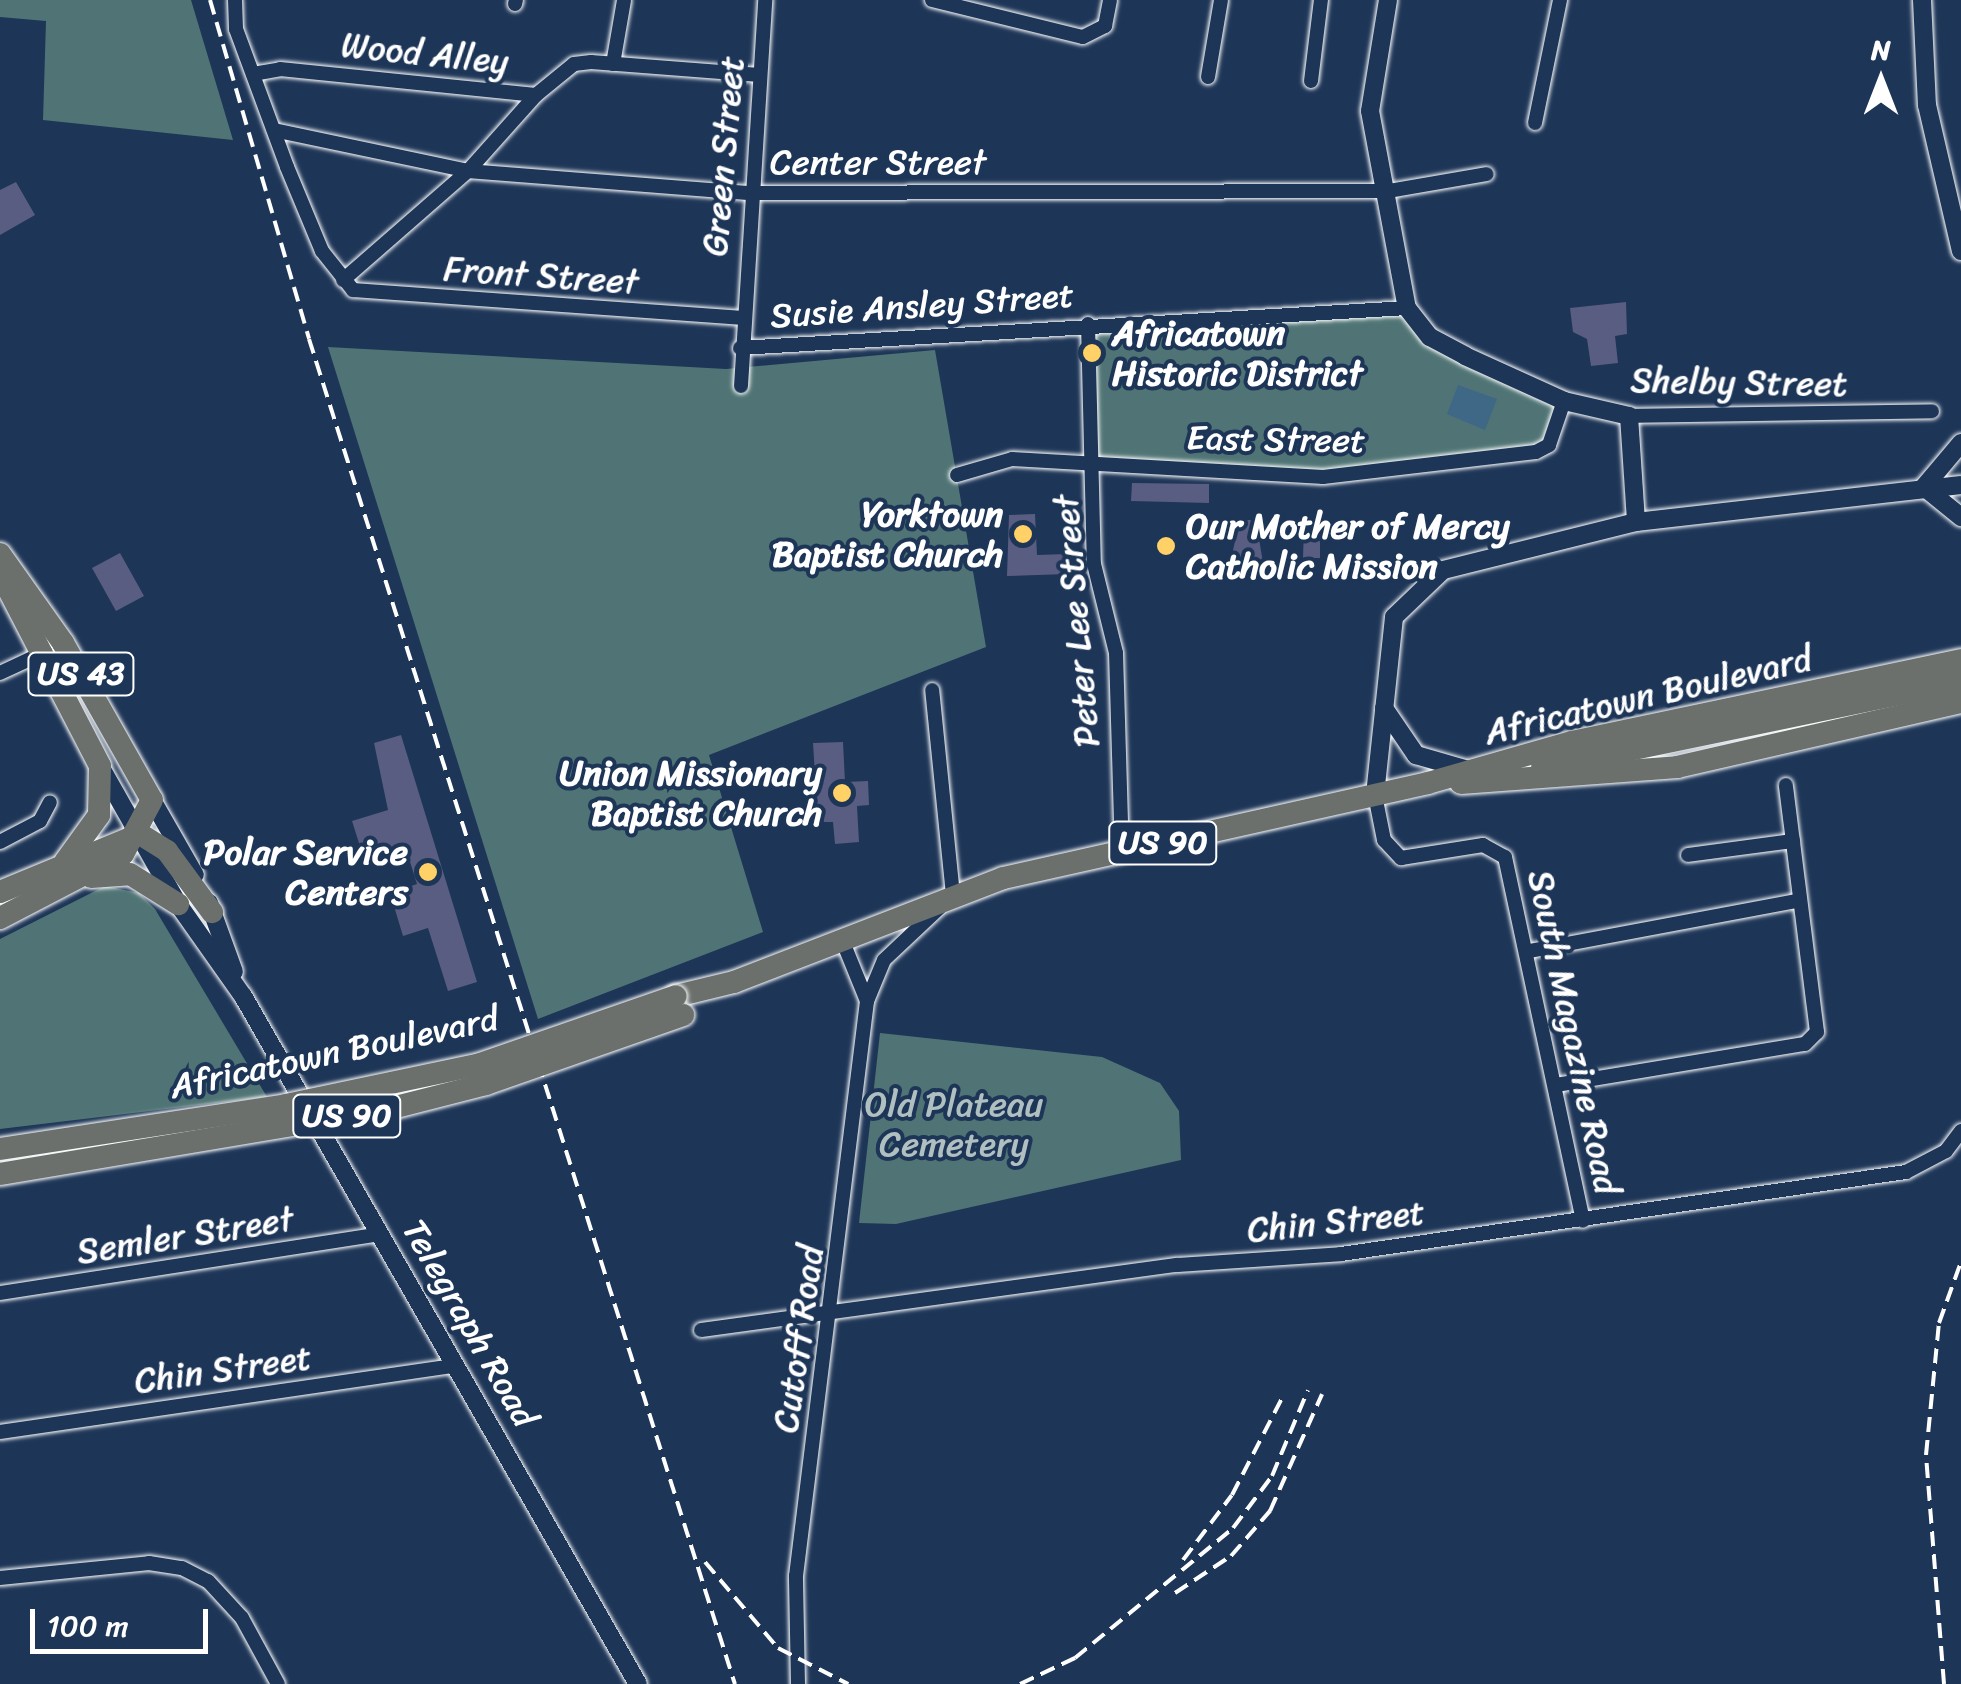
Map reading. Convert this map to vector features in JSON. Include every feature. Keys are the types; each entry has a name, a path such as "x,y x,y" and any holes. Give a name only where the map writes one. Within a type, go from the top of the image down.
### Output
{"main road":[{"name":"Telegraph Road","path":"0,554 62,643 152,800"},
{"name":"Telegraph Road","path":"0,572 38,655 100,766"},
{"name":"US 90","path":"1840,697 1961,660"},
{"name":"US 90","path":"1840,697 1961,682"},
{"name":"Africatown Boulevard","path":"0,1174 384,1110 486,1084 841,937 953,895 1122,852 1474,772 1572,742 1840,697"},
{"path":"1428,783 1534,783 1676,767 1957,708"},
{"path":"69,872 99,814 100,766"},
{"path":"0,918 69,872 140,834 152,800"},
{"path":"140,834 167,851 212,912"},
{"path":"0,892 69,872 130,874 178,904"},
{"name":"Africatown Boulevard","path":"0,1149 286,1105 480,1064 680,1005"}],"street":[{"path":"234,0 253,74 274,130 322,251 343,280 468,172 536,96"},
{"path":"613,64 624,0"},
{"name":"Green Street","path":"740,348 765,0"},
{"path":"932,0 1082,37 1106,26 1110,0"},
{"path":"1208,77 1221,0"},
{"path":"1311,81 1321,0"},
{"path":"1388,0 1370,111 1407,308"},
{"path":"1535,123 1560,0"},
{"path":"1922,0 1927,105 1961,251"},
{"name":"Wood Alley","path":"253,74 280,68 536,96 574,64 760,76"},
{"name":"Center Street","path":"274,130 468,172 750,194 1388,191 1488,174"},
{"name":"Front Street","path":"343,280 366,294 740,318"},
{"name":"Susie Ansley Street","path":"740,348 1088,324 1407,308"},
{"name":"Shelby Street","path":"1407,308 1430,337 1564,402 1629,416 1932,411"},
{"name":"Peter Lee Street","path":"1088,324 1096,590 1116,653 1122,852"},
{"path":"740,348 741,386"},
{"name":"East Street","path":"957,475 1012,458 1323,477 1536,452 1549,445 1564,402"},
{"path":"1629,416 1636,522"},
{"path":"1924,487 1961,443"},
{"path":"1374,795 1394,616 1424,582 1464,562 1636,522 1961,485"},
{"path":"1924,487 1961,517"},
{"path":"0,672 62,643"},
{"path":"932,690 953,895"},
{"path":"1384,708 1416,755 1474,772"},
{"name":"Telegraph Road","path":"100,766 178,904 243,996 638,1684"},
{"path":"1556,1085 1805,1044 1817,1032 1814,958 1795,901 1786,784"},
{"name":"South Magazine Road","path":"1374,795 1384,840 1401,858 1421,861 1472,846 1500,852 1515,879 1583,1221"},
{"name":"Telegraph Road","path":"152,800 212,912 243,996"},
{"path":"0,842 40,820 50,802"},
{"path":"1688,854 1793,842"},
{"name":"Cutoff Road","path":"798,1684 796,1576 833,1313 867,1001 884,960 953,895"},
{"path":"1530,951 1795,901"},
{"name":"Cutoff Road","path":"841,937 867,1001"},
{"name":"Chin Street","path":"701,1330 1583,1221 1906,1172 1946,1151 1961,1131"},
{"name":"Semler Street","path":"0,1294 379,1234"},
{"name":"Chin Street","path":"0,1432 455,1366"},
{"path":"0,1578 149,1563 182,1568 208,1582 242,1618 278,1684"}],"green space":[{"path":"0,0 191,0 233,140 43,120 46,21 0,17"},
{"path":"1407,308 1415,324 1564,401 1549,445 1323,477 1093,461 1088,324"},
{"path":"328,347 726,369 935,350 986,647 709,755 763,932 538,1019"},
{"path":"105,886 139,893 155,909 267,1097 0,1129 0,939"},
{"name":"Old Plateau Cemetery","path":"880,1033 1102,1057 1160,1083 1179,1111 1181,1160 896,1224 859,1223"}],"water":[{"path":"1458,385 1497,399 1485,430 1447,414"}],"building":[{"path":"16,182 35,215 0,235 0,190"},
{"path":"1626,302 1627,334 1615,336 1618,363 1591,366 1587,339 1573,332 1570,308"},
{"path":"1132,483 1209,484 1209,503 1131,501"},
{"name":"Yorktown Baptist Church","path":"1035,514 1037,555 1066,554 1067,574 1007,576 1009,515"},
{"path":"1240,520 1251,520 1258,532 1263,563 1230,563"},
{"path":"1320,527 1320,558 1303,558 1304,528"},
{"path":"120,553 144,596 116,611 92,568"},
{"name":"Polar Service Centers","path":"401,735 477,982 448,991 428,928 403,936 390,893 417,884 405,846 364,859 352,821 388,810 374,743"},
{"name":"Union Missionary Baptist Church","path":"843,742 845,782 868,781 869,805 857,806 859,842 835,844 833,822 824,822 817,806 813,743"}],"railway":[{"path":"210,0 309,339 735,1684"},
{"path":"1944,1684 1926,1455 1939,1323 1961,1262"},
{"path":"1020,1684 1075,1658 1233,1528 1272,1476 1308,1390"},
{"path":"1175,1593 1231,1556 1270,1511 1322,1394"},
{"path":"1183,1560 1232,1495 1283,1396"},
{"path":"705,1562 778,1648 848,1684"}],"place":[{"name":"Africatown Historic District","path":"1092,353"},
{"name":"Yorktown Baptist Church","path":"1023,534"},
{"name":"Our Mother of Mercy Catholic Mission","path":"1166,546"},
{"name":"Union Missionary Baptist Church","path":"842,793"},
{"name":"Polar Service Centers","path":"428,872"}]}
